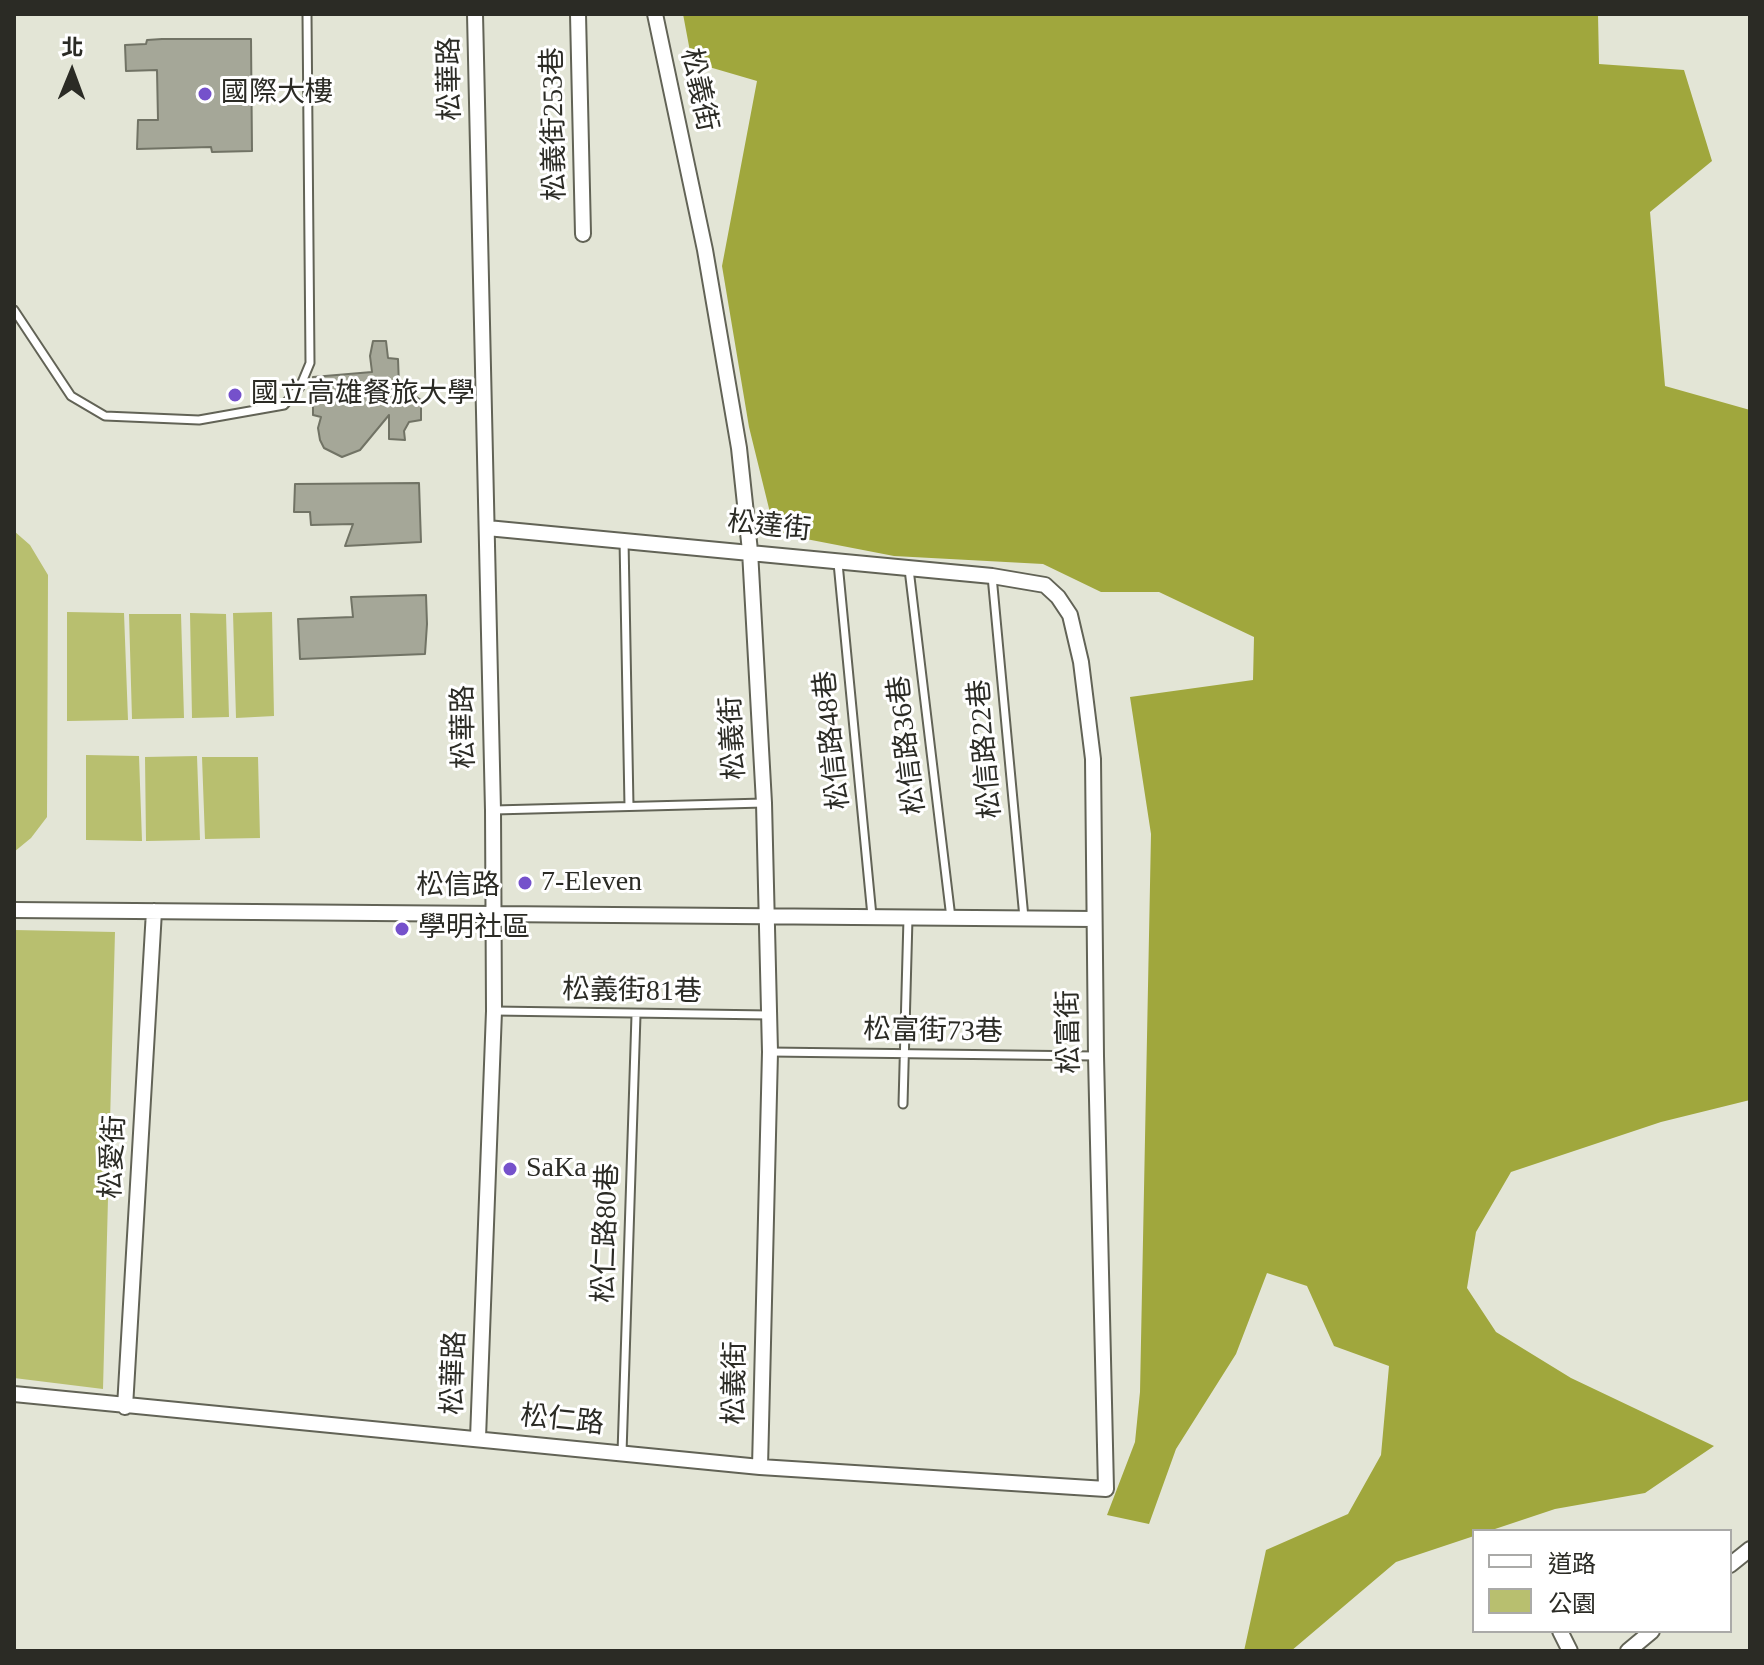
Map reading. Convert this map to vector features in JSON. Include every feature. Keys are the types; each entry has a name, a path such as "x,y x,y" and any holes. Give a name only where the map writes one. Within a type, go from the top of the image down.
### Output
{"street":[{"name":"松華路","path":"475,14 494,913 494,1011 478,1438"},
{"name":"松義街253巷","path":"578,14 583,234"},
{"name":"松義街","path":"655,14 705,250 739,448 750,551 764,803 770,1052 760,1467"},
{"name":"松達街","path":"487,528 909,567 1045,585"},
{"name":"松富街","path":"1045,585 1070,615 1081,662 1093,759 1106,1489"},
{"name":"松信路","path":"14,910 1094,919"},
{"name":"松愛街","path":"125,1407 154,911"},
{"name":"松仁路","path":"14,1394 760,1467 1106,1489"},
{"path":"1732,1563 1750,1549"},
{"path":"1561,1633 1570,1651"},
{"path":"1628,1651 1650,1633"}],"lane":[{"path":"14,310 71,396 105,416 199,420 284,405 300,387 310,363 307,14"},
{"path":"624,540 629,806"},
{"name":"松信路48巷","path":"838,560 872,916"},
{"name":"松信路36巷","path":"909,567 951,918"},
{"name":"松信路22巷","path":"992,576 1024,918"},
{"path":"493,810 764,803"},
{"path":"903,1104 908,918"},
{"name":"松義街81巷","path":"494,1011 769,1015"},
{"name":"松仁路80巷","path":"622,1453 636,1015"},
{"name":"松富街73巷","path":"770,1052 1096,1056"}],"green space":[{"path":"683,14 1598,14 1599,64 1684,70 1712,161 1650,212 1665,386 1750,410 1750,1100 1661,1122 1511,1172 1476,1232 1467,1288 1496,1332 1571,1378 1714,1446 1645,1493 1555,1509 1495,1529 1472,1529 1472,1537 1396,1562 1291,1651 1244,1651 1266,1550 1348,1514 1381,1455 1389,1366 1334,1346 1307,1286 1267,1273 1236,1354 1176,1449 1149,1524 1107,1515 1135,1442 1140,1392 1151,834 1130,697 1253,680 1254,637 1159,592 1101,592 1043,564 894,556 775,533 749,427 722,266 757,81 692,62"},
{"path":"14,531 30,545 48,575 47,817 31,838 14,852"},
{"path":"67,612 124,613 128,720 67,721"},
{"path":"272,612 274,716 236,718 233,613"},
{"path":"190,613 226,614 229,717 192,718"},
{"path":"129,614 181,614 184,718 132,719"},
{"path":"86,755 139,756 142,841 86,840"},
{"path":"197,756 200,840 146,841 145,757"},
{"path":"202,757 258,757 260,838 205,839"},
{"path":"14,930 115,932 103,1389 14,1378"}],"building":[{"name":"國際大樓","path":"162,39 251,39 252,151 212,152 211,147 137,149 138,120 158,120 157,70 126,71 125,45"},
{"path":"373,341 386,341 388,358 398,359 399,385 421,400 421,420 409,422 404,431 405,440 389,439 389,415 360,450 342,457 324,448 320,440 318,428 321,417 313,415 313,377 372,372 370,356"},
{"path":"419,483 421,542 345,546 353,524 311,525 310,512 294,512 295,484"},
{"path":"426,595 425,654 300,659 298,619 353,617 351,597"}],"place":[{"name":"國際大樓","path":"205,94"},
{"name":"國立高雄餐旅大學","path":"235,395"},
{"name":"7-Eleven","path":"525,883"},
{"name":"學明社區","path":"402,929"},
{"name":"SaKa","path":"510,1169"}]}
